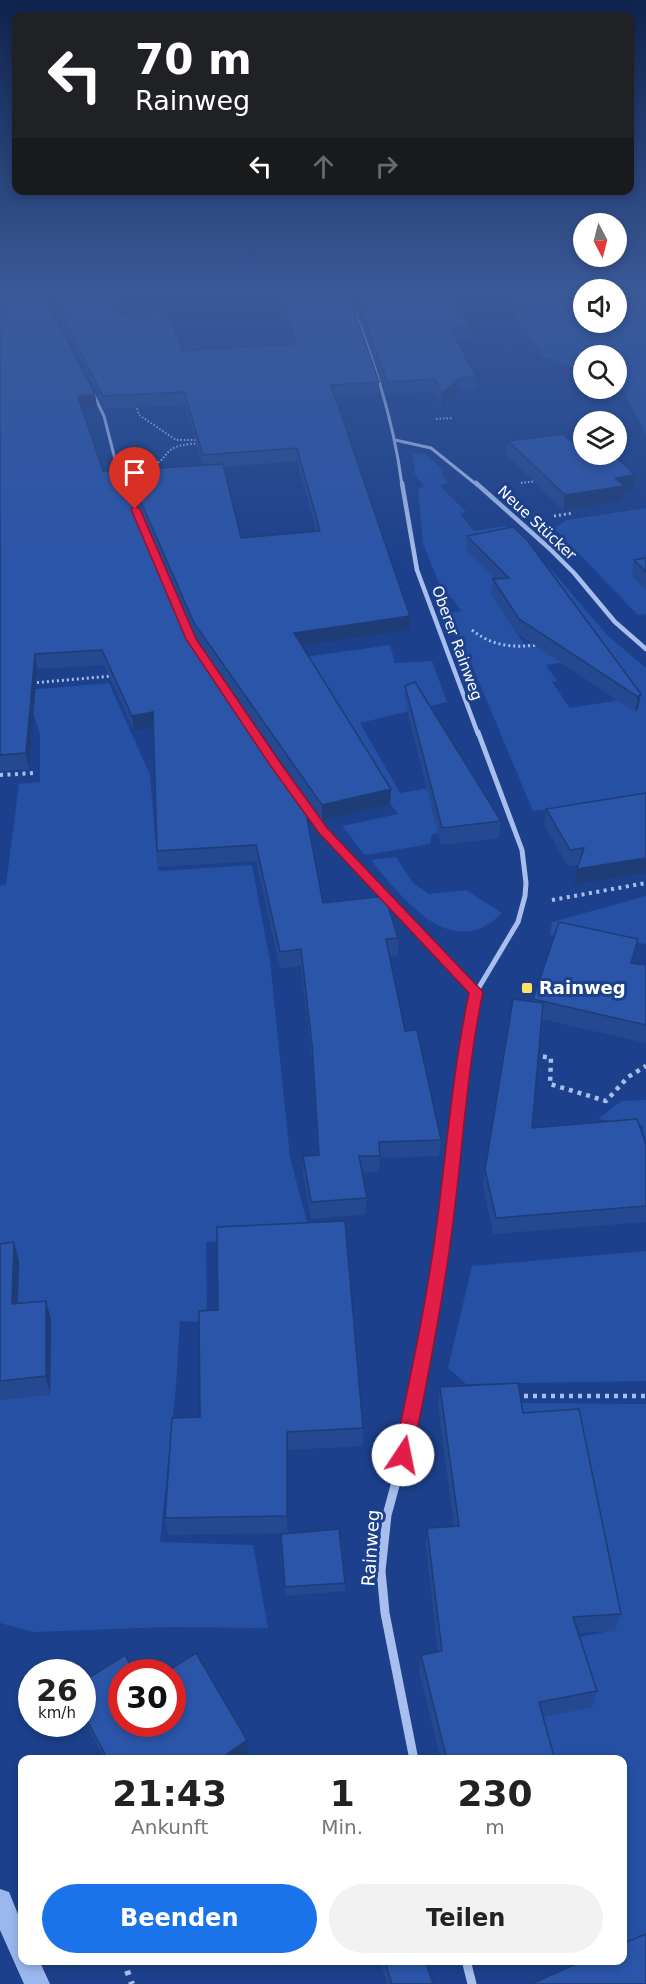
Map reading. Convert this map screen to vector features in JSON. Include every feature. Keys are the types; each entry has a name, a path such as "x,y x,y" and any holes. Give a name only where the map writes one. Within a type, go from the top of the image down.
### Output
{"street":[{"path":"87,383 104,416 115,459 174,602"},
{"name":"Oberer Rainweg","path":"382,383 395,440 409,539 430,605 522,850 528,877 526,901 513,936 476,992"},
{"name":"Neue Stücker","path":"395,440 431,448 465,474 558,557 615,622 646,649"},
{"path":"302,802 323,831 476,992"},
{"name":"Rainweg","path":"413,1755 385,1613 381,1571 387,1515 403,1455 432,1311 445,1222 465,1044 476,992"},
{"path":"467,1965 472,1984"}],"path":[{"path":"128,405 136,405 139,416 176,440 200,440"},
{"path":"115,459 135,459 148,465 157,464 162,462 174,447 203,443"},
{"path":"430,605 456,611 464,623 484,641 505,646 545,644"},
{"path":"30,683 112,676"},
{"path":"0,775 35,773"},
{"path":"548,901 646,883"},
{"path":"532,1055 551,1058 550,1084 606,1101 628,1077 646,1066"},
{"path":"510,1396 646,1396"},
{"path":"125,1965 132,1984"}],"shaded area":[{"path":"627,383 646,383 646,434 627,399"},
{"path":"412,453 425,454 444,471 442,474 448,483 439,485 466,512 459,513 474,531 505,526 548,566 607,635 646,668 646,809 568,807 533,811 450,613 461,611 453,599 444,595 423,544 418,490 424,486 415,474","holes":["496,601 585,636 524,644","596,658 634,698 570,708 552,682 557,681 546,665"]},
{"path":"646,508 646,614 638,615 554,528 567,520"},
{"path":"390,645 395,663 432,661 447,702 360,723 400,793 464,782 493,825 432,834 430,844 365,855 342,826 398,814 305,657"},
{"path":"109,683 150,775 158,871 252,865 270,961 290,1157 310,1234 206,1242 207,1322 180,1321 176,1386 160,1542 253,1545 268,1628 169,1627 33,1632 0,1623 0,1400 50,1394 51,1320 17,1323 19,1262 0,1263 0,886 6,885 19,784 40,782 40,734 26,690"},
{"path":"396,857 413,883 429,894 466,890 502,913 483,927 465,932 447,929 429,920 413,907 371,860"},
{"path":"646,896 646,944 571,932 550,935 552,922"},
{"path":"646,1100 646,1141 642,1125 598,1119 621,1101"},
{"path":"646,1251 646,1381 466,1384 448,1368 472,1266"},
{"path":"515,1403 646,1404 646,1949 627,1951 627,1755 545,1755 534,1718 592,1707 570,1639 615,1630 520,1432"}],"building":[{"path":"0,383 89,383 95,394 78,397 103,471 117,470 186,626 311,807 305,808 323,903 385,896 398,938 386,939 405,1031 417,1030 441,1140 379,1142 380,1156 359,1156 367,1198 311,1202 303,1156 319,1155 312,1045 301,949 280,952 256,845 157,851 153,712 132,716 102,650 35,654 26,753 0,755"},
{"path":"96,383 370,383 331,385 410,616 294,633 391,789 322,805 194,623 127,470 223,464 241,538 320,531 297,448 203,455 184,392 103,396"},
{"path":"437,383 454,383 442,393"},
{"path":"563,434 573,443 573,465 625,465 635,475 615,478 624,486 565,495 508,441"},
{"path":"513,527 527,540 641,694 638,697 519,619 493,579 509,578 467,536"},
{"path":"646,558 646,572 634,560"},
{"path":"415,682 501,821 442,828 405,686"},
{"path":"646,793 646,858 577,869 584,848 570,850 546,809"},
{"path":"559,922 638,939 631,963 646,965 646,1025 533,999"},
{"path":"513,999 543,1003 532,1128 637,1119 646,1145 646,1206 496,1218 485,1170"},
{"path":"345,1221 363,1428 287,1432 287,1516 165,1518 172,1418 200,1417 199,1311 218,1310 217,1227"},
{"path":"14,1242 12,1304 46,1301 46,1376 0,1381 0,1244"},
{"path":"518,1383 523,1413 579,1409 621,1614 573,1617 597,1691 539,1702 554,1755 446,1755 421,1655 442,1651 427,1528 459,1526 440,1387"},
{"path":"339,1529 345,1583 285,1587 281,1534"},
{"path":"196,1653 247,1740 226,1755 105,1755 96,1737 96,1673 108,1666 108,1737 186,1737 186,1659"},
{"path":"646,1934 646,1984 531,1984 574,1965 627,1965 627,1942"},
{"path":"386,1965 427,1965 433,1984 392,1984"}],"waterway":[{"path":"0,1901 18,1943"},
{"path":"28,1965 37,1984"}],"place":[{"name":"Rainweg","path":"527,988"}],"route":[{"path":"135,509 191,639 274,763 323,831 476,992 465,1044 445,1222 432,1311 403,1455"}]}
